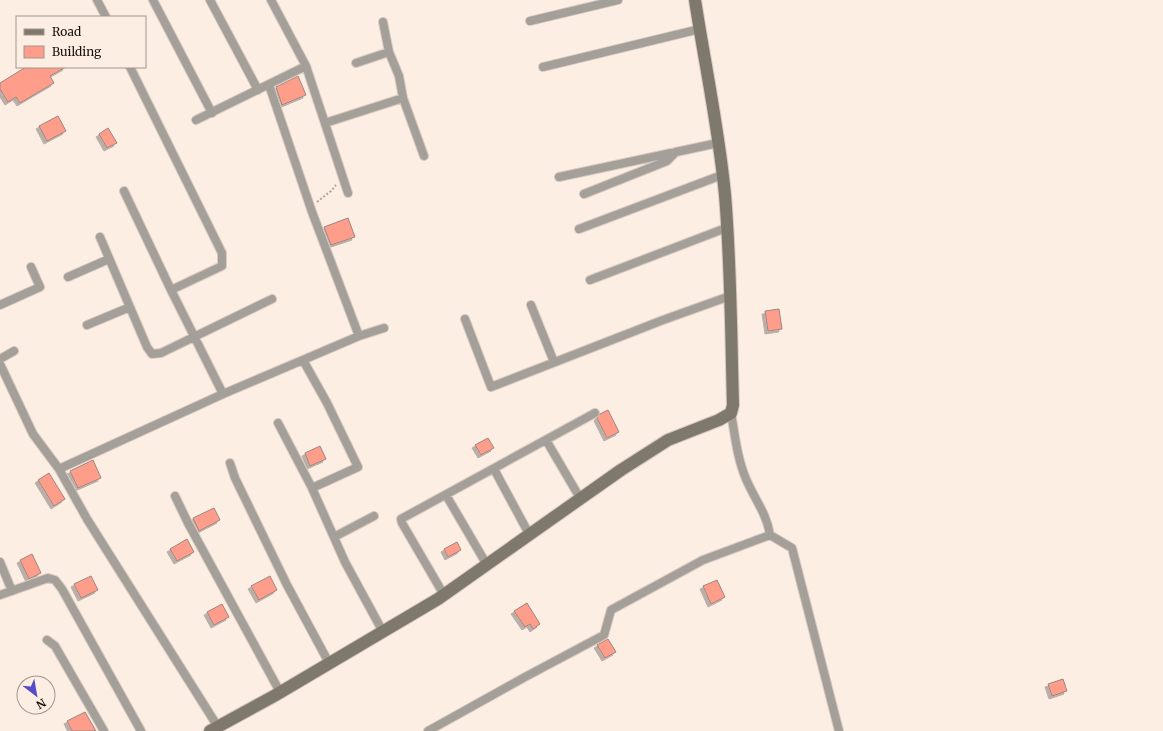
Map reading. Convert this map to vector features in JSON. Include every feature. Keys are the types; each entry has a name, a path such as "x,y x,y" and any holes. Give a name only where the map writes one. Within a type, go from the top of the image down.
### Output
{"street":[{"path":"98,0 106,16"},
{"path":"153,0 212,113"},
{"path":"210,0 258,90"},
{"path":"271,0 306,66 348,193"},
{"path":"530,21 618,0"},
{"path":"695,0 722,175 730,296 733,405 730,413 741,465 746,480 764,512 770,535 792,548 839,731"},
{"path":"383,22 389,52 399,76 403,98 424,156"},
{"path":"543,67 700,29"},
{"path":"356,63 389,52"},
{"path":"196,120 306,66"},
{"path":"130,68 222,252 222,266 171,290"},
{"path":"269,85 311,207 359,336"},
{"path":"325,123 403,98"},
{"path":"559,177 718,143"},
{"path":"584,194 667,161 676,152"},
{"path":"579,229 722,175"},
{"path":"124,191 223,394"},
{"path":"590,280 726,228"},
{"path":"100,237 147,347 152,354 161,353 272,299"},
{"path":"68,276 109,259"},
{"path":"0,305 40,288 31,266"},
{"path":"464,319 491,387 663,320 730,296"},
{"path":"531,305 554,362"},
{"path":"87,325 130,307"},
{"path":"59,469 223,394 359,336 384,328"},
{"path":"0,359 14,351"},
{"path":"303,360 327,403 358,467 312,488"},
{"path":"0,364 33,434 59,469 214,729 383,632 444,595 620,470 668,440 719,420 730,413"},
{"path":"444,595 401,520 595,413"},
{"path":"278,423 312,488 345,562 383,632"},
{"path":"546,440 580,498"},
{"path":"230,463 235,478 287,585 329,663"},
{"path":"494,469 529,534"},
{"path":"446,495 487,565"},
{"path":"175,496 188,523 280,692"},
{"path":"334,537 374,516"},
{"path":"428,731 604,635 611,610 703,560 770,535"},
{"path":"0,562 12,591"},
{"path":"0,595 48,578 55,580 62,589 141,731"},
{"path":"47,640 55,646 104,731"}],"path":[{"path":"311,207 331,191 342,176"}],"building":[{"path":"24,68 64,68 50,76 54,83 20,103 16,97 8,102 0,89 0,83"},
{"path":"298,76 306,95 282,105 276,87"},
{"path":"58,116 66,131 47,141 39,126"},
{"path":"108,128 117,143 107,148 99,134"},
{"path":"348,218 355,237 331,245 324,227"},
{"path":"779,309 782,329 768,331 765,311"},
{"path":"608,410 619,432 607,438 597,418 600,414"},
{"path":"488,438 494,448 481,455 475,445"},
{"path":"320,446 326,459 310,466 305,453"},
{"path":"93,460 101,478 78,488 70,471"},
{"path":"49,473 65,499 54,506 38,480"},
{"path":"214,508 220,520 199,531 193,518"},
{"path":"187,539 194,552 177,561 170,549"},
{"path":"457,542 461,550 448,557 444,549"},
{"path":"32,554 41,573 29,579 20,560"},
{"path":"91,576 98,590 81,598 74,584"},
{"path":"270,576 277,590 259,600 251,586"},
{"path":"717,580 725,597 711,604 703,586"},
{"path":"527,603 540,624 533,629 530,624 525,627 514,611"},
{"path":"222,604 229,617 214,625 207,612"},
{"path":"608,639 616,652 605,658 597,645"},
{"path":"1063,679 1067,691 1052,696 1048,684"},
{"path":"85,712 96,731 72,731 67,721"}]}
